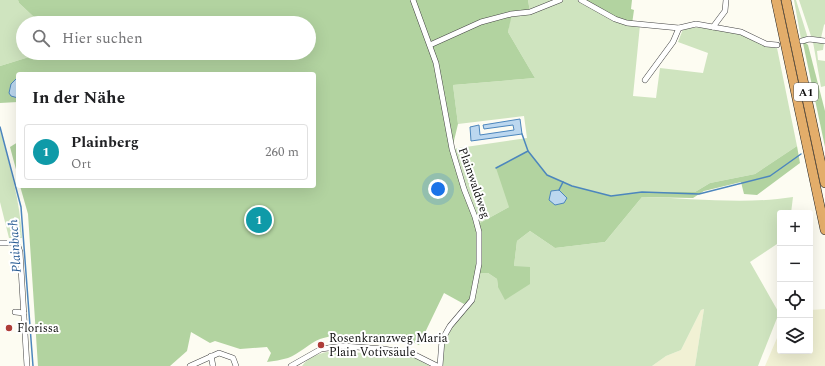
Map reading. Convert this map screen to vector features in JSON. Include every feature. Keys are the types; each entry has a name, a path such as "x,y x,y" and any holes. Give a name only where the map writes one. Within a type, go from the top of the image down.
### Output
{"highway":[{"name":"A1","path":"776,0 825,230"},
{"name":"A1","path":"786,0 825,183"}],"street":[{"name":"Plainwaldweg","path":"413,0 436,63 452,149 464,189 478,224 479,232 479,264 472,300 450,326 442,340 440,366"},
{"path":"430,45 481,22 512,14 530,12 560,0"},
{"path":"582,0 615,19 627,23 679,28 696,24 741,32 766,44 777,45"},
{"path":"713,27 725,10 726,0"},
{"path":"645,80 673,42 679,28"},
{"path":"802,41 809,39 825,41"},
{"path":"0,243 14,243 18,246 27,366"},
{"path":"15,312 24,313"},
{"path":"291,366 321,348 337,346 384,349 415,355 437,366"},
{"path":"190,366 219,353 233,358 236,366"},
{"path":"211,356 213,366"}],"green space":[{"path":"0,0 18,0 19,3 33,16 16,16 16,60 19,60 0,66"},
{"path":"18,0 528,0 530,12 512,14 508,32 535,78 453,85 458,124 452,149 478,224 509,207 496,168 528,151 547,175 572,186 611,196 642,192 695,192 710,183 755,174 797,146 800,163 757,195 744,194 741,182 704,191 693,198 642,197 605,242 555,248 530,231 517,241 514,266 530,267 530,284 505,300 498,287 497,279 488,273 478,273 472,300 464,304 444,293 419,345 409,341 384,336 356,334 342,335 320,339 288,358 267,362 271,353 267,347 240,349 215,341 210,343 191,332 187,351 170,366 38,366 28,214 21,188 316,188 316,72 16,72 16,102 0,103 0,66 19,60 316,60 316,16 33,16 19,3"},
{"path":"528,0 581,0 640,25 633,96 656,98 660,68 703,73 708,53 678,42 683,29 698,27 730,31 745,36 760,44 777,48 797,146 755,174 710,183 695,192 642,192 611,196 572,186 547,175 509,207 478,224 452,149 527,138 524,116 458,124 453,85 535,78 508,32 511,14 530,12"},
{"path":"581,0 632,0 631,9 634,10 632,24 627,23"},
{"path":"794,0 796,0 807,35 806,38 801,39"},
{"path":"799,0 825,0 825,24 821,38 811,36"},
{"path":"813,42 824,43 823,50 817,51 818,60 825,61 825,86 821,87"},
{"path":"803,43 808,45 825,111 825,147"},
{"path":"0,130 17,197 22,238 9,238 0,202"},
{"path":"16,143 16,170 10,147"},
{"path":"642,197 755,201 793,197 791,210 777,210 777,244 750,262 777,309 777,318 758,366 695,366 704,309 701,310 681,350 666,356 652,366 443,366 444,345 451,329 463,314 477,273 488,273 497,279 498,287 514,266 517,241 530,231 555,248 605,242"},
{"path":"704,309 695,366 652,366 666,356 681,350 701,310"},
{"path":"825,309 825,366 765,366 777,338 777,354 813,354 813,310"},
{"path":"332,351 411,356 430,366 302,366 312,357"}],"water":[{"path":"16,79 16,97 11,96 9,93 11,84"},
{"path":"520,119 522,134 471,141 470,127 479,125 480,135 514,130 513,125 484,129 483,125"},
{"path":"559,190 567,198 564,203 555,205 549,200 551,191"}],"waterway":[{"name":"Plainbach","path":"0,127 16,188"},
{"path":"522,134 528,151 547,175 572,186 611,196 642,192 699,194 770,176 801,154"},
{"path":"496,168 528,151"},
{"path":"559,190 563,182"},
{"name":"Plainbach","path":"16,188 21,207 33,366"}],"place":[{"name":"Plainberg","path":"259,220"},
{"name":"Florissa","path":"9,328"},
{"name":"Rosenkranzweg Maria Plain Votivsäule","path":"321,345"}]}
